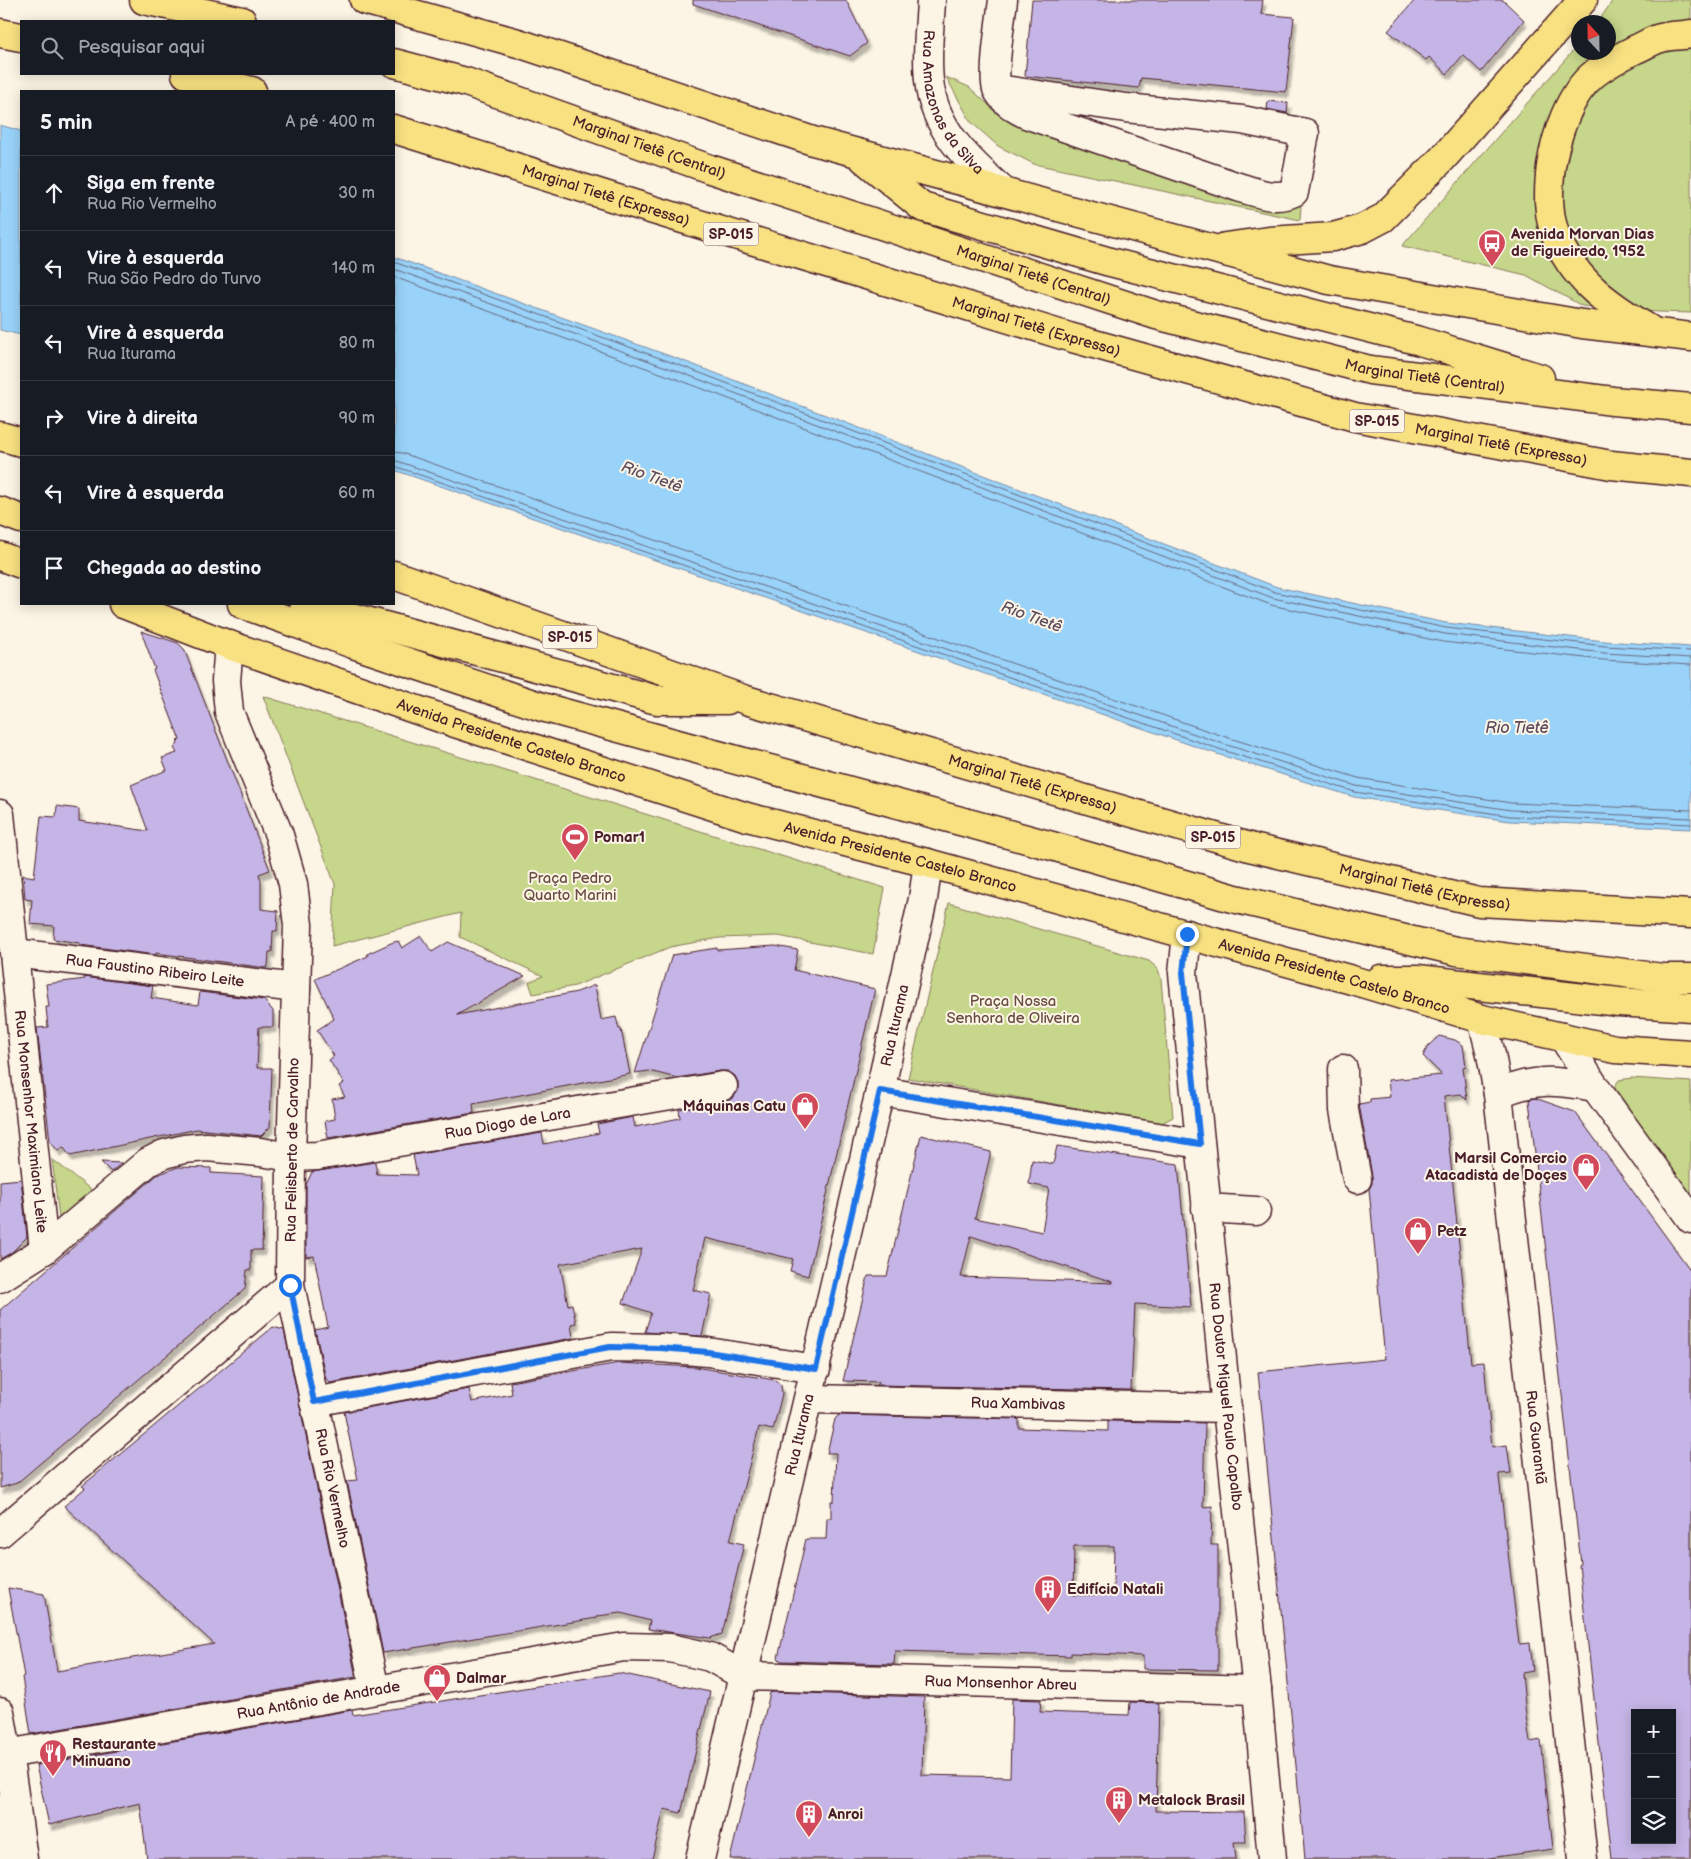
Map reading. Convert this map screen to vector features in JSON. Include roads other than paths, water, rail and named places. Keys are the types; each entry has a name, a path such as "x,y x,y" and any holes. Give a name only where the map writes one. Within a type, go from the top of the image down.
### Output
{"highway":[{"path":"144,0 237,20"},
{"path":"364,0 518,43 813,141 1329,280 1582,324 1691,338"},
{"path":"1214,249 1269,240 1333,237 1362,229 1383,218 1443,158 1584,0"},
{"path":"0,33 20,37"},
{"path":"1654,333 1620,311 1584,281 1572,266 1557,239 1549,212 1548,186 1558,134 1572,101 1592,75 1621,56 1661,38 1691,34"},
{"name":"Marginal Tietê (Central)","path":"395,63 466,82 710,169 1156,315 1370,370 1613,401 1691,408"},
{"path":"190,75 248,90"},
{"name":"Marginal Tietê (Expressa)","path":"395,129 658,212 1069,337 1354,417 1611,466 1691,473"},
{"path":"856,152 922,207 1110,262 1420,341 1613,401"},
{"path":"0,436 20,442"},
{"path":"0,511 20,519"},
{"path":"0,556 20,564"},
{"name":"Marginal Tietê (Expressa)","path":"395,575 746,700 1253,848 1478,902 1691,914"},
{"name":"Avenida Presidente Castelo Branco","path":"126,605 229,645 462,725 746,817 928,863 1187,934 1482,1019 1615,1049 1691,1054"},
{"path":"245,605 353,644 542,707 1052,846 1232,898 1456,951 1663,978 1691,978"},
{"path":"308,605 657,700 746,700"},
{"path":"1352,980 1418,979 1619,1002 1691,1007"}],"street":[{"name":"Rua Amazonas da Silva","path":"931,0 929,82 937,112 952,142 1004,192"},
{"path":"997,89 1126,108 1242,120 1305,132 1294,192 1284,197 1241,188 1013,108 997,89 996,71 1003,0"},
{"name":"Rua Felisberto de Carvalho","path":"229,645 226,681 229,712 279,835 293,884 298,925 291,1157 290,1285"},
{"name":"Rua Monsenhor Maximiano Leite","path":"0,814 44,1250"},
{"name":"Rua Iturama","path":"700,1859 880,1091 923,899 928,863"},
{"name":"Rua Doutor Miguel Paulo Capalbo","path":"1187,934 1183,973 1226,1408 1258,1690 1272,1859"},
{"name":"Rua Faustino Ribeiro Leite","path":"15,953 296,988"},
{"name":"Rua Guarantã","path":"1482,1019 1498,1094 1583,1859"},
{"path":"1563,1037 1595,1087 1691,1219"},
{"path":"1343,1069 1344,1110 1357,1180"},
{"path":"1498,1094 1531,1082 1558,1082 1595,1087"},
{"name":"Rua Diogo de Lara","path":"0,1278 44,1250 148,1162 164,1154 184,1148 207,1147 291,1157 317,1156 723,1086"},
{"path":"880,1091 1200,1144"},
{"path":"1206,1208 1256,1211"},
{"path":"0,1533 290,1285"},
{"name":"Rua Rio Vermelho","path":"290,1285 376,1690"},
{"path":"314,1402 610,1347 660,1348 708,1352 816,1369"},
{"name":"Rua Xambivas","path":"809,1399 1226,1408"},
{"name":"Rua Antônio de Andrade","path":"9,1764 376,1690 624,1647 670,1648 710,1657 744,1676"},
{"name":"Rua Monsenhor Abreu","path":"744,1676 1258,1690"},
{"path":"0,1712 23,1859"},
{"path":"0,1853 9,1764"}],"water":[{"path":"0,125 20,131 20,335 0,330"},
{"name":"Rio Tietê","path":"395,257 681,360 1277,587 1446,623 1605,641 1691,647 1691,829 1509,821 1354,797 1217,754 395,470"}],"place":[{"name":"Avenida Morvan Dias de Figueiredo, 1952","path":"1492,267"},
{"name":"Pomar1","path":"575,861"},
{"name":"Máquinas Catu","path":"805,1130"},
{"name":"Marsil Comercio Atacadista de Doçes","path":"1586,1191"},
{"name":"Petz","path":"1418,1255"},
{"name":"Edifício Natali","path":"1048,1613"},
{"name":"Dalmar","path":"437,1702"},
{"name":"Restaurante Minuano","path":"53,1777"},
{"name":"Metalock Brasil","path":"1119,1824"},
{"name":"Anroi","path":"809,1838"}],"park label":[{"name":"Praça Pedro Quarto Marini","path":"570,886"},
{"name":"Praça Nossa Senhora de Oliveira","path":"1013,1010"}]}
